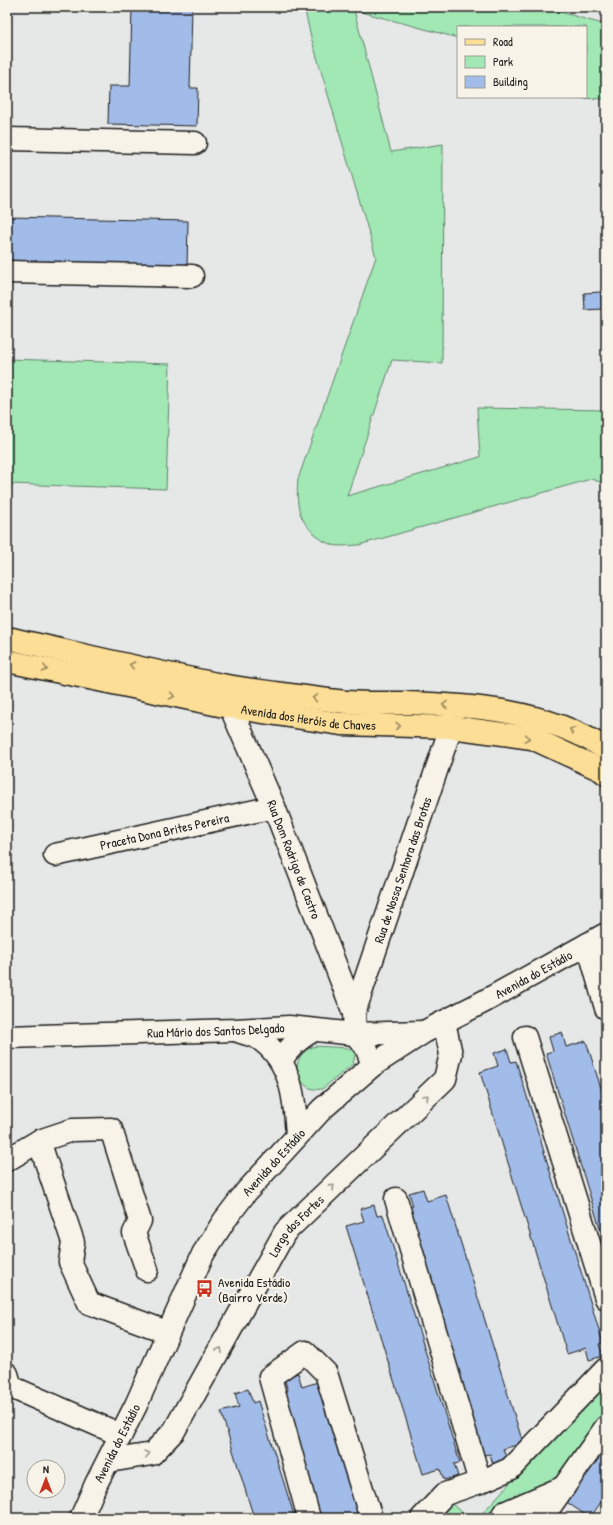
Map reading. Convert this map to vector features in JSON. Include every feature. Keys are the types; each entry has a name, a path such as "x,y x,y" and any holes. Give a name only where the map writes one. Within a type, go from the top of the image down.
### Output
{"main road":[{"name":"Avenida dos Heróis de Chaves","path":"7,638 227,686 341,702 451,705 530,716 562,726 588,737 606,748"},
{"name":"Avenida dos Heróis de Chaves","path":"7,660 231,708 341,724 451,727 532,738 601,770 606,774"}],"street":[{"path":"7,139 195,143"},
{"path":"7,272 192,276"},
{"name":"Rua Dom Rodrigo de Castro","path":"231,708 274,807 354,1023"},
{"name":"Rua de Nossa Senhora das Brotas","path":"354,1023 451,727"},
{"name":"Praceta Dona Brites Pereira","path":"55,855 274,807"},
{"path":"597,939 606,1008"},
{"name":"Avenida do Estádio","path":"81,1518 96,1484 121,1435 196,1267 213,1236 246,1192 322,1109 373,1065 424,1032 597,939"},
{"name":"Largo dos Fortes","path":"109,1461 152,1454 174,1431 285,1232 445,1079 451,1054 444,1022"},
{"path":"354,1023 373,1065"},
{"name":"Rua Mário dos Santos Delgado","path":"7,1037 289,1027 314,1030 354,1023 424,1032"},
{"path":"235,1030 261,1039 281,1060 291,1087 296,1112 297,1136"},
{"path":"281,1060 291,1046 300,1038 314,1030"},
{"path":"525,1037 606,1298"},
{"path":"291,1087 322,1109"},
{"path":"7,1160 39,1141 72,1130 111,1129 140,1221 134,1233 147,1270"},
{"path":"39,1141 73,1242 70,1262 89,1303 168,1332"},
{"path":"396,1199 480,1482"},
{"path":"309,1518 270,1377 305,1352 326,1373 371,1518"},
{"path":"422,1518 445,1494 480,1482 510,1469 606,1369"},
{"path":"7,1374 11,1387 121,1435"},
{"path":"542,1518 606,1427"},
{"path":"501,1518 504,1513 564,1487"}],"green space":[{"path":"304,7 543,7 606,25 606,99 575,98 587,98 587,26 457,26 457,38 354,10 391,152 443,144 442,363 392,360 347,496 480,457 477,408 606,410 606,484 591,479 359,545 340,546 323,541 311,531 302,518 299,511 297,496 298,479 376,257 311,37"},
{"path":"7,359 170,364 166,489 7,484"},
{"path":"316,1046 348,1048 353,1051 355,1055 353,1064 322,1089 313,1089 305,1085 300,1079 298,1072 300,1056 307,1050"},
{"path":"606,1380 606,1408 550,1488 497,1518 478,1518 596,1388"},
{"path":"445,1498 468,1518 427,1518"}],"building":[{"path":"132,7 192,7 190,88 198,88 197,126 108,124 109,86 130,86"},
{"path":"7,217 188,221 187,269 7,265"},
{"path":"601,292 602,309 585,310 584,293"},
{"path":"562,1032 566,1047 586,1041 606,1104 606,1248 546,1053 553,1051 549,1037"},
{"path":"507,1049 511,1062 516,1061 603,1343 599,1344 603,1356 589,1360 586,1348 567,1354 480,1072 498,1066 494,1053"},
{"path":"423,1189 427,1201 446,1195 523,1443 503,1449 507,1460 493,1464 490,1454 484,1455 408,1207 413,1206 409,1193"},
{"path":"374,1205 377,1216 383,1215 460,1463 454,1464 458,1476 444,1480 440,1469 423,1474 346,1226 364,1221 360,1209"},
{"path":"298,1373 302,1387 321,1381 363,1518 321,1518 283,1393 288,1391 284,1378"},
{"path":"248,1389 253,1403 258,1401 295,1518 254,1518 221,1412 239,1407 235,1393"},
{"path":"606,1444 606,1495 590,1518 565,1501"}],"place":[{"name":"Avenida Estádio (Bairro Verde)","path":"205,1289"}]}
